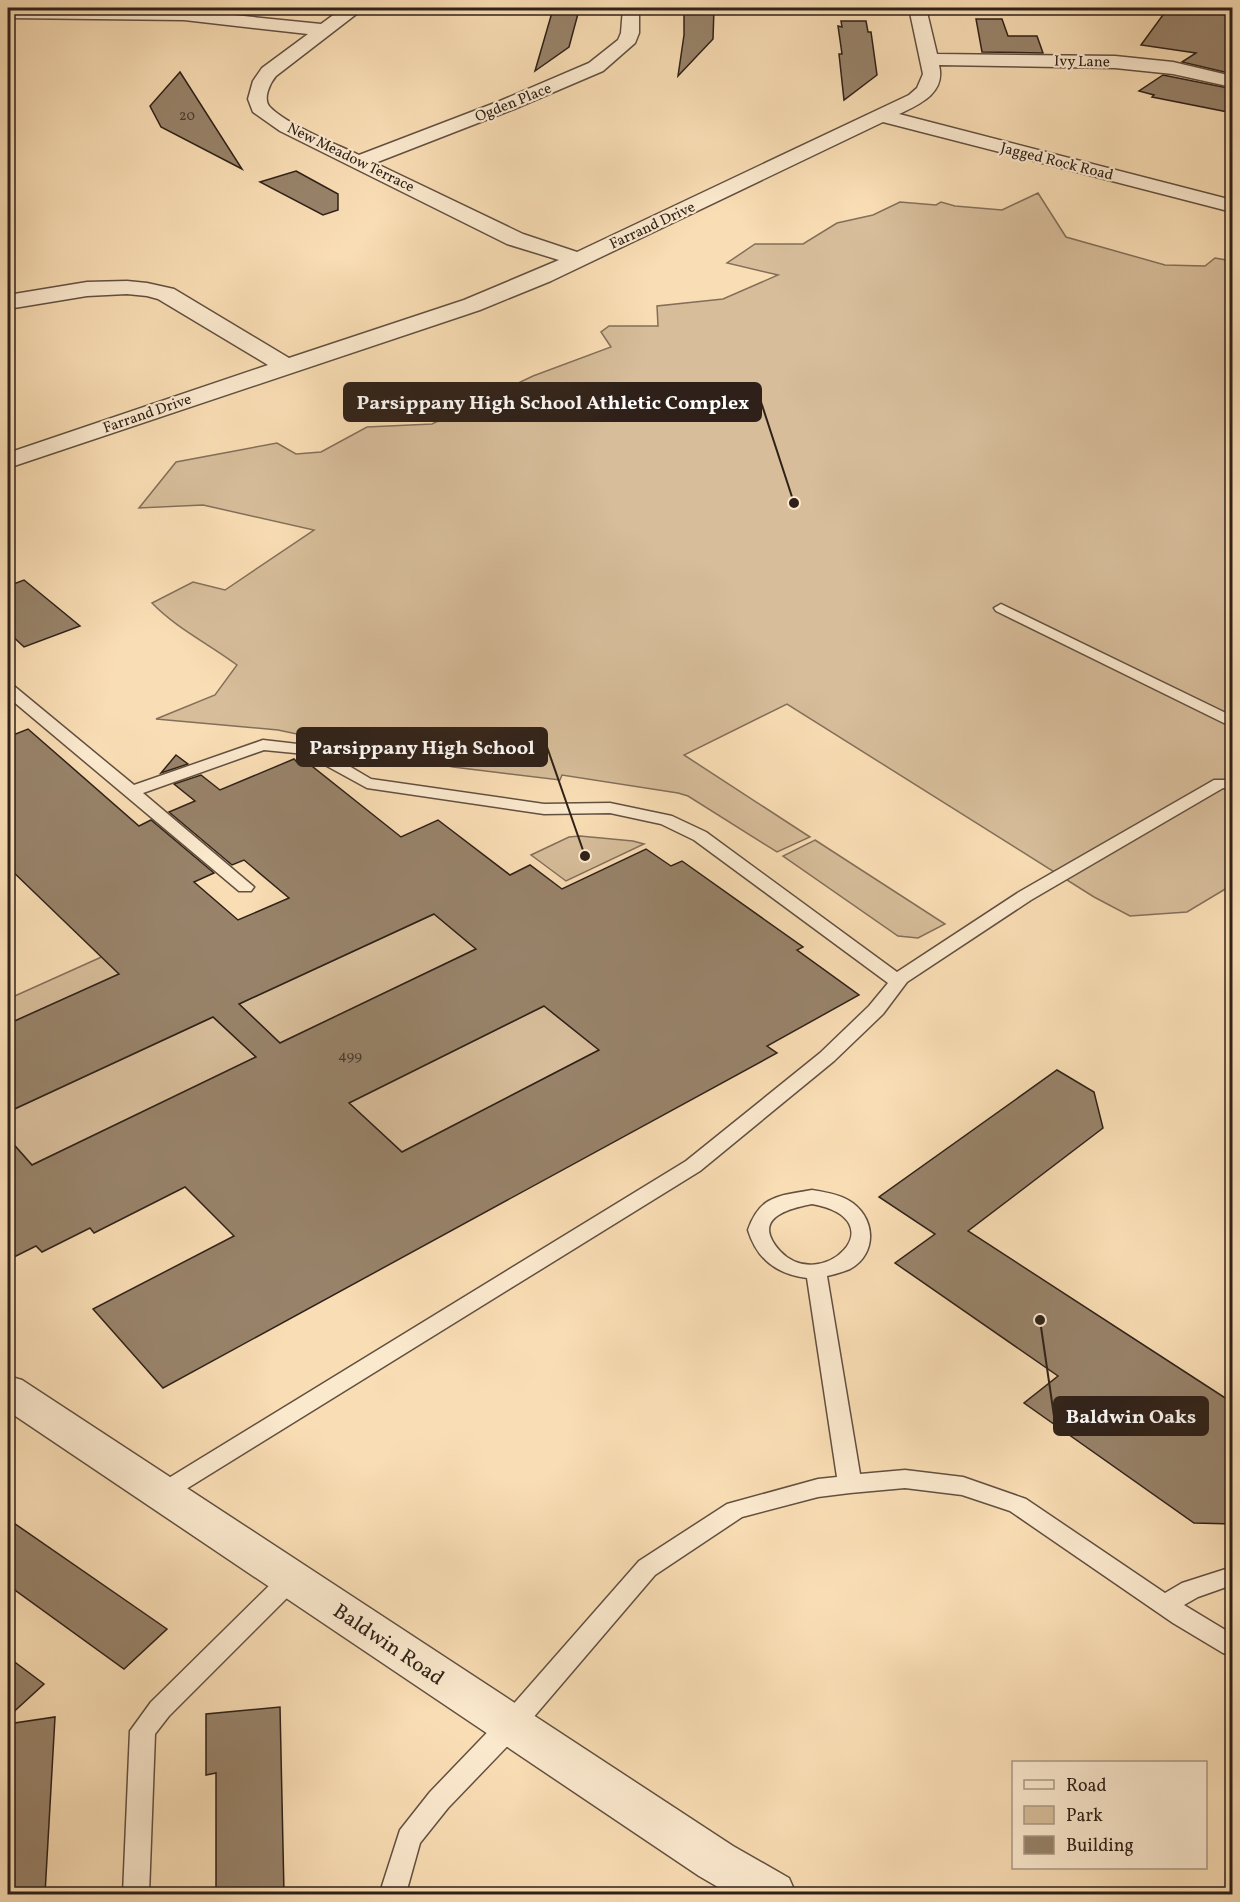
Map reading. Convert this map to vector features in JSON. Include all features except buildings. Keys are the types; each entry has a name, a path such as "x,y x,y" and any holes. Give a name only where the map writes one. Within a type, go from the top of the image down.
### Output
{"street":[{"name":"New Meadow Terrace","path":"353,8 269,72 257,90 256,99 264,112 287,127 516,239 578,260"},
{"name":"Ogden Place","path":"359,162 454,127 596,68 626,43 630,33 631,8"},
{"name":"Farrand Drive","path":"8,461 472,305 578,260 882,116 916,99 926,91 932,74 918,8"},
{"path":"8,13 184,15 325,30"},
{"name":"Ivy Lane","path":"930,59 1115,62 1173,69 1233,81"},
{"name":"Jagged Rock Road","path":"882,116 1233,206"},
{"path":"8,302 98,288 128,286 149,289 166,294 287,366"},
{"name":"Baldwin Road","path":"8,1391 716,1861 772,1894"}],"lane":[{"path":"1001,608 1233,722"},
{"path":"8,690 245,887"},
{"path":"131,792 263,745 309,749 367,783 544,809 610,808 666,820 700,836 896,981"},
{"path":"896,981 1036,889 1220,783 1233,785"},
{"path":"162,1493 693,1166 827,1057 876,1010 898,982 896,981"},
{"path":"795,1198 828,1200 843,1206 854,1215 861,1226 862,1238 858,1250 849,1260 836,1267 816,1270 802,1270 785,1265 771,1257 761,1246 757,1234 759,1222 767,1210 779,1202 795,1198"},
{"path":"816,1270 850,1484"},
{"path":"396,1894 394,1886 409,1838 439,1800 511,1725 647,1568 735,1510 818,1488 850,1484 905,1479 963,1486 1018,1505 1165,1605 1233,1646"},
{"path":"1165,1605 1190,1590 1233,1576"},
{"path":"136,1894 143,1731 160,1708 291,1579"}],"green space":[{"path":"1038,193 1066,237 1165,265 1205,266 1215,258 1232,261 1232,885 1187,912 1130,916 1094,897 787,704 684,755 810,837 777,852 688,796 678,793 562,775 560,780 453,767 278,730 156,719 215,695 237,665 182,628 152,603 193,582 225,590 314,530 203,505 139,508 176,462 277,443 296,454 321,452 367,427 432,424 533,376 611,347 601,332 609,326 658,326 657,306 723,299 778,275 727,263 755,244 803,244 837,223 873,215 900,202 936,205 941,202 955,206 1002,210"},
{"path":"580,836 644,844 566,881 531,855 569,837"},
{"path":"815,840 945,924 918,938 898,936 783,856"},
{"path":"434,914 476,949 280,1043 239,1004"},
{"path":"126,946 144,963 8,1024 8,999"},
{"path":"544,1006 599,1050 402,1152 349,1103"},
{"path":"213,1017 256,1057 32,1165 8,1138 8,1112"}],"place":[{"name":"Parsippany High School Athletic Complex","path":"794,503"},
{"name":"Parsippany High School","path":"585,856"},
{"name":"Baldwin Oaks","path":"1040,1320"}]}
